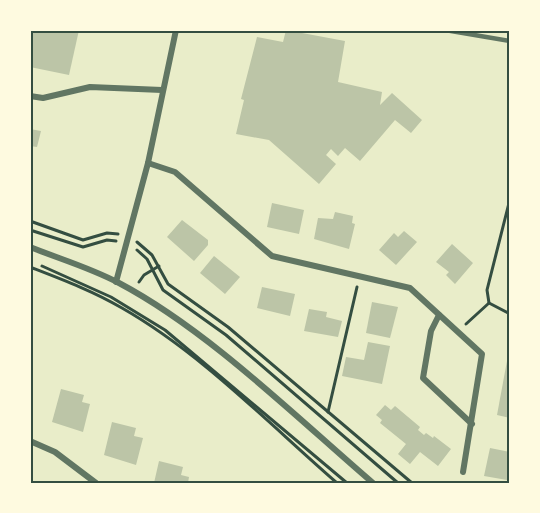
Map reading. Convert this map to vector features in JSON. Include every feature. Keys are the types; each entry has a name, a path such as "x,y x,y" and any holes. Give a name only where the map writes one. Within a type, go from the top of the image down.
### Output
{"street":[{"path":"116,282 148,163 176,30"},
{"path":"30,96 43,98 90,87 162,90"},
{"path":"148,163 175,172 272,256 410,288 482,354 463,472"},
{"path":"30,247 133,291 232,363 373,483"},
{"path":"440,315 431,331 423,378 472,424"},
{"path":"30,441 55,453 96,483"}],"lane":[{"path":"445,30 510,41"}],"path":[{"path":"489,303 488,290 510,199"},
{"path":"30,221 83,240 107,232 130,236 153,255 168,284 228,327 412,483"},
{"path":"30,261 111,297 165,330 347,483"},
{"path":"133,291 144,275 159,266"},
{"path":"30,267 116,305 162,333 211,372 337,483"},
{"path":"328,411 360,277"},
{"path":"489,303 510,314"},
{"path":"458,332 489,303"}],"building":[{"path":"30,30 79,30 69,75 30,67"},
{"path":"286,30 345,41 338,82 382,92 380,105 392,93 422,120 411,133 395,120 360,161 345,148 338,156 331,149 326,155 336,164 319,184 269,140 236,134 244,100 241,99 257,37 283,42"},
{"path":"30,129 41,131 37,147 30,146"},
{"path":"272,203 304,210 299,234 267,227"},
{"path":"335,212 353,216 352,223 355,224 349,249 314,239 318,218 333,219"},
{"path":"182,220 208,240 208,245 194,261 167,237"},
{"path":"404,231 417,242 396,265 379,250 394,233 398,237"},
{"path":"452,244 473,263 455,284 446,275 449,272 436,262"},
{"path":"214,256 240,277 225,294 200,273"},
{"path":"262,287 295,294 290,316 257,308"},
{"path":"372,302 398,307 390,338 366,333"},
{"path":"309,309 327,312 326,317 342,321 338,337 304,331"},
{"path":"368,342 390,346 382,384 342,376 346,357 364,360"},
{"path":"510,350 510,418 497,415"},
{"path":"61,389 84,395 82,402 90,404 83,432 52,422"},
{"path":"385,405 391,410 395,406 420,427 418,430 424,435 426,433 433,438 434,436 451,449 438,466 420,452 410,464 398,454 406,444 380,423 382,420 376,415"},
{"path":"112,422 136,428 134,436 143,438 136,465 104,455"},
{"path":"490,448 510,452 507,480 484,476"},
{"path":"159,461 183,467 181,475 189,477 188,483 154,483"}]}
